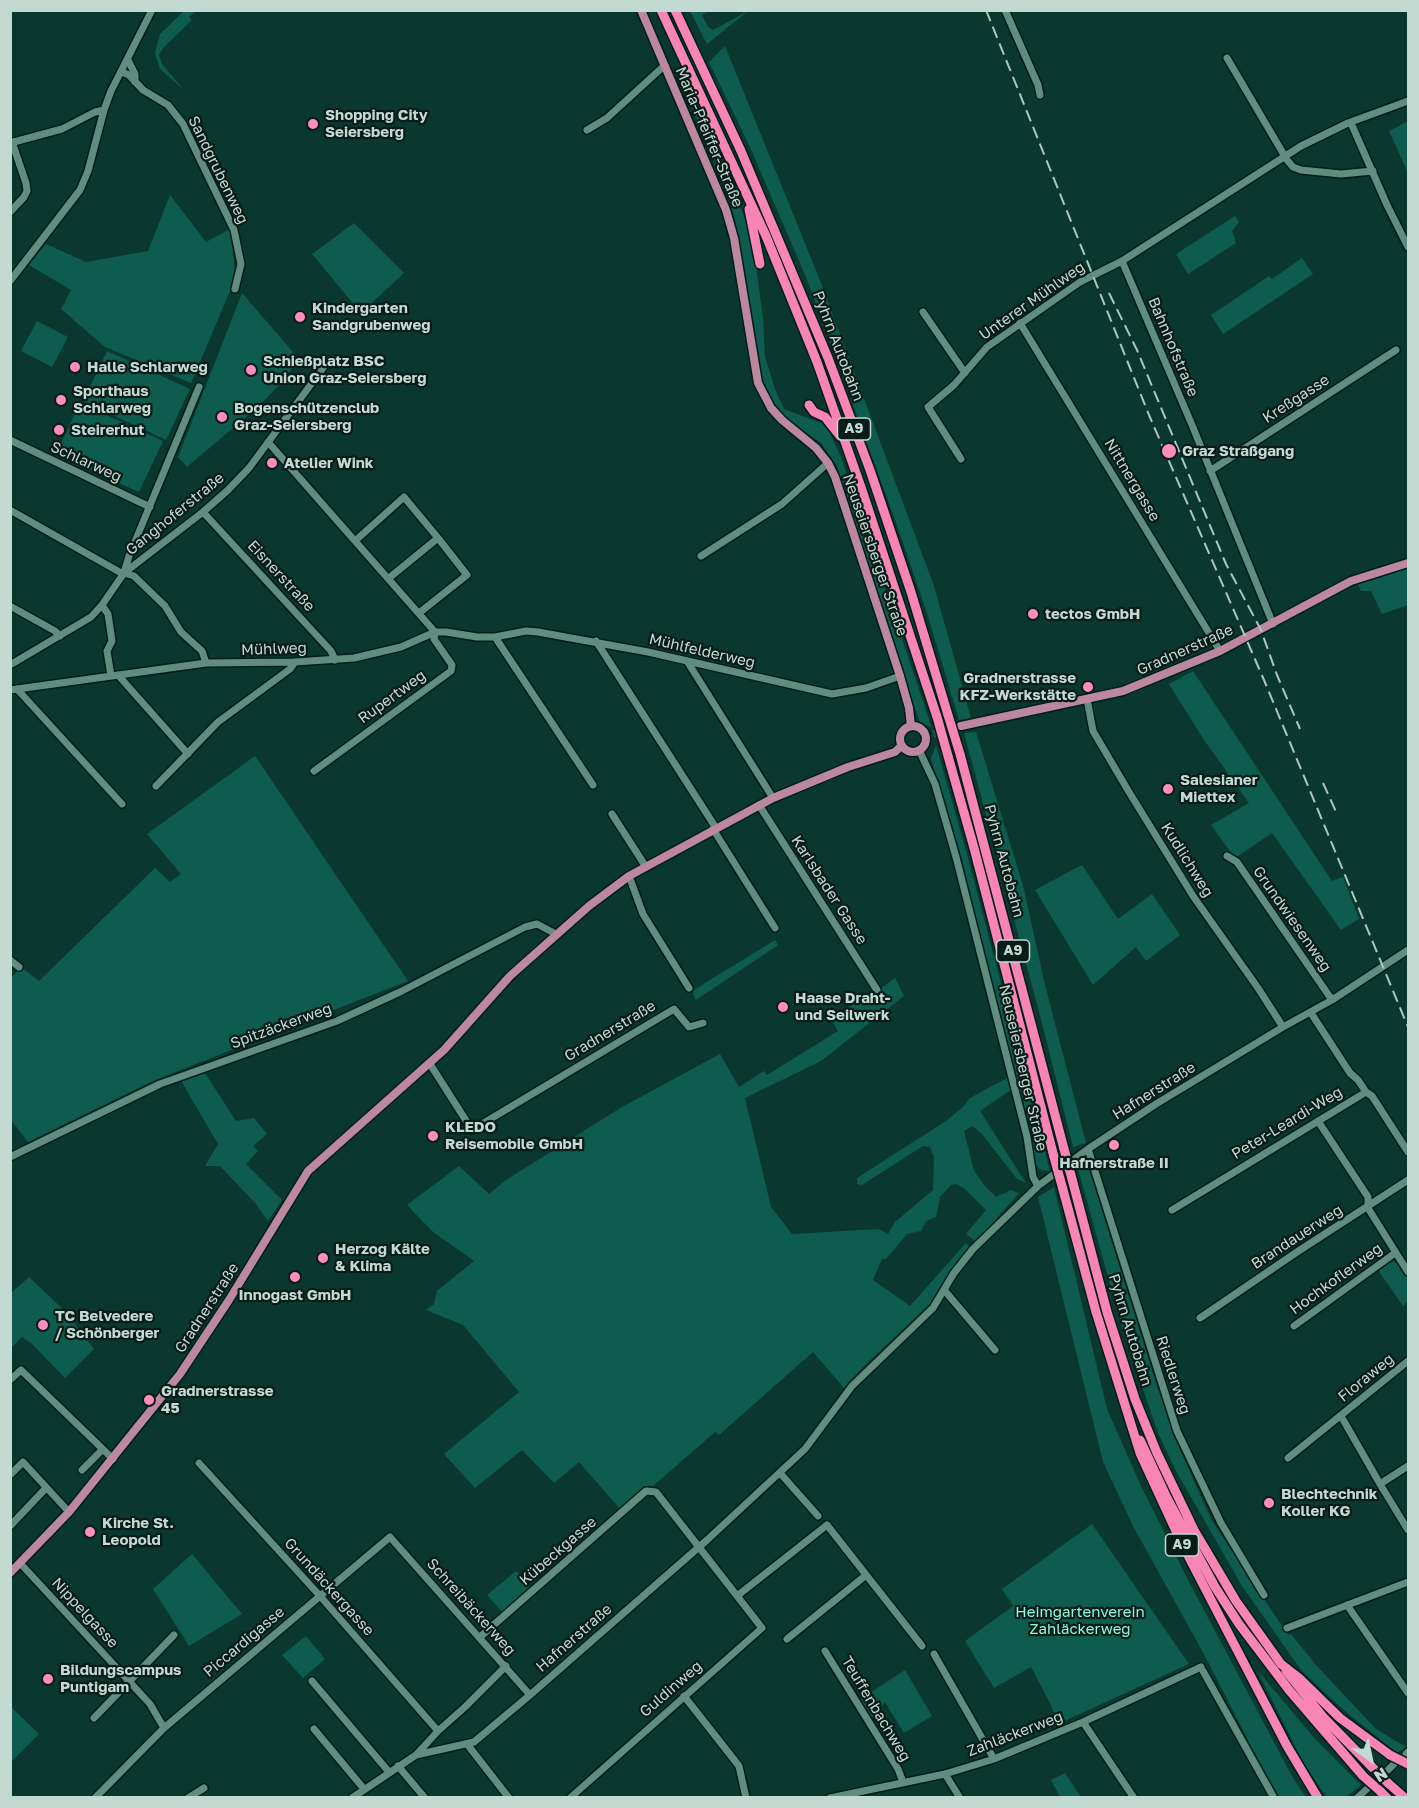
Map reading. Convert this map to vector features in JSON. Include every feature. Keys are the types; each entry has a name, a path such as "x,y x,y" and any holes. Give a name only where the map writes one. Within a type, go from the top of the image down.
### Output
{"highway":[{"name":"Pyhrn Autobahn","path":"661,10 766,236 817,362 924,674 974,848 1096,1312 1140,1453 1173,1527 1287,1746 1318,1797"},
{"name":"Pyhrn Autobahn","path":"675,10 750,171 828,358 870,470 960,754 1072,1179 1134,1399 1194,1530 1255,1630 1281,1664 1299,1678 1340,1718 1393,1759 1408,1756"},
{"path":"746,195 760,264"},
{"path":"809,405 814,412 825,417 835,428 849,452"},
{"path":"1127,1413 1167,1498 1215,1587 1239,1624 1289,1690 1363,1776 1383,1794"},
{"path":"1281,1664 1324,1718 1388,1783 1405,1797"}],"main road":[{"name":"Maria-Pfeiffer-Straße","path":"641,10 717,185 729,220 758,383"},
{"name":"Neuseiersberger Straße","path":"758,383 763,396 777,414 816,448 828,463 835,477 900,676 909,708 910,726"},
{"name":"Gradnerstraße","path":"961,726 1123,691 1220,651 1350,581 1408,563"},
{"path":"910,726 921,728 929,735 919,750 910,752 901,746 899,740 900,733 910,726"},
{"name":"Gradnerstraße","path":"10,1573 69,1512 180,1374 302,1178 430,1064 510,976 556,934 629,876 773,798 848,767 895,752 901,746"}],"street":[{"path":"10,281 80,190 91,162 104,110 152,10"},
{"path":"1005,10 1038,85 1040,95"},
{"path":"1227,58 1289,163 1301,170 1341,174 1373,171"},
{"path":"128,60 135,74 135,82"},
{"path":"587,130 607,118 665,65"},
{"name":"Sandgrubenweg","path":"122,72 129,75 143,90 168,105 183,124 234,230 241,264 235,289"},
{"path":"1122,261 1301,146 1347,123 1408,101"},
{"path":"10,212 27,191 11,142 63,129 95,112 104,110"},
{"path":"1351,123 1408,247"},
{"name":"Unterer Mühlweg","path":"962,459 928,407 954,385 987,347 1080,282 1122,261"},
{"name":"Bahnhofstraße","path":"1122,261 1273,624"},
{"path":"923,312 965,373"},
{"name":"Nittnergasse","path":"1020,323 1220,651"},
{"name":"Kreßgasse","path":"1210,471 1396,350"},
{"name":"Ganghoferstraße","path":"10,665 85,621 102,604 123,573 203,512 239,479 329,360"},
{"path":"10,510 123,573 199,387"},
{"name":"Schlarweg","path":"10,440 150,507"},
{"path":"268,442 435,633"},
{"path":"701,555 782,504 828,463"},
{"path":"355,541 404,497 467,575 419,613"},
{"name":"Eisnerstraße","path":"203,512 331,651 334,660"},
{"path":"389,578 438,538"},
{"name":"Ganghoferstraße","path":"123,573 134,576 165,606 181,632 202,651 206,663"},
{"path":"102,604 108,614 112,641 107,651 115,676 188,754"},
{"path":"10,606 56,631 60,636"},
{"name":"Mühlfelderweg","path":"435,633 495,638 526,631 538,632 596,641 832,694 866,688 900,676"},
{"name":"Mühlweg","path":"14,689 206,663 334,660 383,652 435,633"},
{"name":"Rupertweg","path":"314,771 451,671 452,665 434,639 435,633"},
{"path":"495,638 593,785"},
{"path":"596,641 775,928"},
{"path":"687,661 773,798"},
{"path":"156,786 219,722 290,669 295,662"},
{"name":"Mühlweg","path":"14,689 122,804"},
{"name":"Kudlichweg","path":"1087,699 1093,731 1128,792 1193,896 1283,1027"},
{"name":"Neuseiersberger Straße","path":"919,750 935,784 956,857 1027,1137 1033,1177 1038,1186"},
{"name":"Karlsbader Gasse","path":"759,805 877,990"},
{"path":"612,814 646,867"},
{"name":"Grundwiesenweg","path":"1227,856 1237,862 1332,1000"},
{"path":"629,876 643,915 689,988"},
{"name":"Spitzäckerweg","path":"10,1157 160,1084 337,1021 402,991 525,927 537,924 556,934"},
{"name":"Hafnerstraße","path":"352,1797 416,1755 474,1742 699,1547 805,1449 857,1380 933,1308 954,1273 973,1249 1038,1186 1088,1149 1156,1104 1283,1027 1311,1013 1408,950"},
{"path":"10,960 19,967"},
{"name":"Gradnerstraße","path":"430,1064 472,1130 674,1009 689,1027 704,1023"},
{"name":"Peter-Leardi-Weg","path":"1172,1210 1366,1092 1350,1073 1311,1013"},
{"path":"1366,1092 1372,1096 1408,1152"},
{"name":"Hochkoflerweg","path":"1318,1121 1368,1197 1368,1208 1408,1272"},
{"name":"Riedlerweg","path":"1088,1149 1177,1431 1221,1523 1264,1595"},
{"name":"Brandauerweg","path":"1200,1318 1408,1180"},
{"name":"Hochkoflerweg","path":"1294,1326 1395,1253"},
{"path":"945,1291 995,1350"},
{"name":"Floraweg","path":"1288,1458 1408,1361"},
{"path":"10,1380 21,1370 113,1459"},
{"name":"Floraweg","path":"1341,1416 1408,1530"},
{"path":"82,1470 102,1450"},
{"path":"10,1475 23,1462 69,1512"},
{"name":"Grundäckergasse","path":"199,1462 438,1731"},
{"path":"1380,1484 1408,1466"},
{"path":"780,1473 818,1516"},
{"path":"10,1526 46,1488"},
{"name":"Kübeckgasse","path":"480,1637 646,1491 656,1492"},
{"name":"Guldinweg","path":"570,1797 762,1628 656,1492"},
{"path":"737,1596 826,1525 922,1646"},
{"name":"Piccardigasse","path":"95,1797 164,1728 390,1537"},
{"name":"Schreibäckerweg","path":"390,1537 530,1695"},
{"name":"Nippelgasse","path":"20,1563 150,1704 164,1728"},
{"path":"787,1639 865,1576"},
{"path":"1287,1628 1408,1582"},
{"path":"1347,1605 1408,1693"},
{"path":"94,1718 174,1635"},
{"name":"Teuffenbachweg","path":"825,1651 903,1782"},
{"path":"934,1654 994,1759"},
{"path":"416,1755 506,1666"},
{"name":"Zahläckerweg","path":"830,1797 851,1796 945,1774 994,1759 1202,1669 1274,1797"},
{"path":"312,1681 389,1772"},
{"path":"684,1695 739,1766 746,1797"},
{"path":"1083,1722 1134,1797"},
{"path":"314,1729 364,1789"},
{"path":"466,1744 508,1797"},
{"path":"1388,1770 1393,1759"},
{"path":"398,1766 425,1797"},
{"path":"945,1774 960,1797"},
{"path":"188,1797 204,1788"},
{"path":"1357,1797 1368,1788"}],"green space":[{"path":"185,10 196,11 189,17 192,20 163,48 159,55 162,64 184,90 160,69 155,53 160,34"},
{"path":"690,11 709,11 702,15 708,27 713,30 748,11 707,44"},
{"path":"725,46 819,278 934,586 971,718 959,720 927,613 894,517 806,277 749,145 709,62"},
{"path":"694,113 699,115 744,216 755,259 763,318 765,357 775,389 784,409 826,425 841,457 932,728 920,722 914,706 837,466 821,443 790,421 778,409 763,385 735,219 725,185"},
{"path":"1408,121 1408,173 1389,131"},
{"path":"170,195 206,242 230,229 236,277 191,383 105,347 61,309 71,290 29,265 46,244 86,262 148,251"},
{"path":"1235,216 1239,222 1232,231 1236,243 1188,274 1176,254"},
{"path":"354,223 404,273 361,313 312,254"},
{"path":"1302,258 1313,274 1223,334 1211,315 1269,276 1272,279"},
{"name":"Schießplatz BSC Union Graz-Seiersberg","path":"242,293 299,359 283,381 259,406 187,467 178,457"},
{"path":"37,321 68,337 52,367 21,351"},
{"path":"107,351 190,389 166,440 83,401"},
{"path":"80,403 163,441 139,492 56,454"},
{"path":"1408,568 1408,605 1382,614 1371,591 1361,591 1358,584"},
{"path":"1193,671 1332,881 1343,877 1359,919 1341,930 1272,833 1235,858 1211,825 1249,803 1204,740 1169,684"},
{"path":"976,732 1024,889 1044,981 1086,1143 1073,1147 964,733"},
{"path":"936,745 970,865 1050,1171 1040,1170 1035,1163 971,900 931,758"},
{"path":"255,756 408,981 155,1080 28,1142 11,1120 10,979 21,967 39,981 155,868 170,882 181,874 147,834"},
{"path":"1082,865 1118,919 1152,894 1180,935 1146,961 1136,947 1093,985 1035,890"},
{"path":"775,940 778,945 696,1000 694,990"},
{"path":"895,978 904,996 821,1061 745,1098 771,1207 792,1234 879,1229 888,1234 895,1222 933,1190 934,1157 930,1147 923,1146 862,1185 857,1184 857,1178 946,1121 970,1098 1009,1077 1012,1089 980,1111 1026,1183 1017,1179 982,1134 972,1126 964,1131 974,1171 984,1185 996,1197 1011,1190 1019,1193 976,1242 966,1234 986,1210 965,1189 956,1184 951,1185 940,1197 936,1217 926,1221 921,1231 907,1234 886,1259 882,1259 873,1280 910,1306 966,1243 969,1247 947,1277 936,1298 844,1388 813,1352 719,1435 715,1432 653,1486 648,1486 621,1510 579,1462 554,1483 522,1450 475,1488 444,1454 519,1392 463,1325 426,1310 434,1304 437,1291 474,1261 432,1231 407,1205 459,1166 489,1194 506,1180 622,1107 720,1054 739,1087 764,1071 767,1075 838,1031 833,1022 834,1017 859,1001 875,995"},
{"path":"203,1070 236,1121 254,1118 267,1134 253,1146 258,1151 246,1164 282,1200 268,1221 256,1204 220,1166 205,1166 218,1144 180,1079"},
{"path":"1083,1165 1089,1169 1155,1380 1180,1450 1212,1521 1288,1635 1291,1634 1316,1665 1376,1729 1406,1747 1397,1753 1340,1707 1301,1670 1242,1586 1176,1471 1158,1433 1123,1331 1078,1169"},
{"path":"1054,1187 1107,1409 1141,1486 1188,1580 1293,1778 1306,1797 1277,1797 1206,1658 1133,1526 1103,1462 1038,1197"},
{"path":"1391,1261 1397,1263 1408,1278 1408,1301 1403,1306 1378,1270"},
{"name":"TC Belvedere / Schönberger","path":"29,1277 67,1313 94,1349 65,1378 31,1343 22,1337 11,1348 11,1293"},
{"name":"Heimgartenverein Zahläckerweg","path":"1092,1524 1189,1664 1058,1724 1031,1667 994,1688 965,1641 1013,1606 1002,1589"},
{"path":"192,1554 242,1614 189,1646 153,1589"},
{"path":"516,1571 532,1589 503,1613 487,1595"},
{"path":"306,1636 325,1659 303,1678 282,1655"},
{"path":"905,1670 932,1716 904,1733 885,1702 870,1720 859,1700"},
{"path":"1257,1670 1316,1740 1361,1785 1346,1797 1327,1797 1321,1789 1303,1762"},
{"path":"10,1707 39,1734 11,1762"},
{"path":"1065,1773 1081,1797 1060,1797 1051,1780"}],"tunnel":[{"path":"933,734 959,727"}],"railway":[{"path":"986,10 1149,415 1264,680 1408,1027"},
{"path":"1109,293 1137,350 1226,564 1261,630 1300,729"},
{"path":"1323,783 1337,814"}],"place":[{"name":"Shopping City Seiersberg","path":"313,124"},
{"name":"Kindergarten Sandgrubenweg","path":"300,317"},
{"name":"Halle Schlarweg","path":"75,367"},
{"name":"Schießplatz BSC Union Graz-Seiersberg","path":"251,370"},
{"name":"Sporthaus Schlarweg","path":"61,400"},
{"name":"Bogenschützenclub Graz-Seiersberg","path":"222,417"},
{"name":"Steirerhut","path":"59,430"},
{"name":"Graz Straßgang","path":"1169,451"},
{"name":"Atelier Wink","path":"272,463"},
{"name":"tectos GmbH","path":"1033,614"},
{"name":"Gradnerstrasse KFZ-Werkstätte","path":"1088,687"},
{"name":"Salesianer Miettex","path":"1168,789"},
{"name":"Haase Draht- und Seilwerk","path":"783,1007"},
{"name":"KLEDO Reisemobile GmbH","path":"433,1136"},
{"name":"Hafnerstraße II","path":"1114,1145"},
{"name":"Herzog Kälte & Klima","path":"323,1258"},
{"name":"Innogast GmbH","path":"295,1277"},
{"name":"TC Belvedere / Schönberger","path":"43,1325"},
{"name":"Gradnerstrasse 45","path":"149,1400"},
{"name":"Blechtechnik Koller KG","path":"1269,1503"},
{"name":"Kirche St. Leopold","path":"90,1532"},
{"name":"Bildungscampus Puntigam","path":"48,1679"}]}
